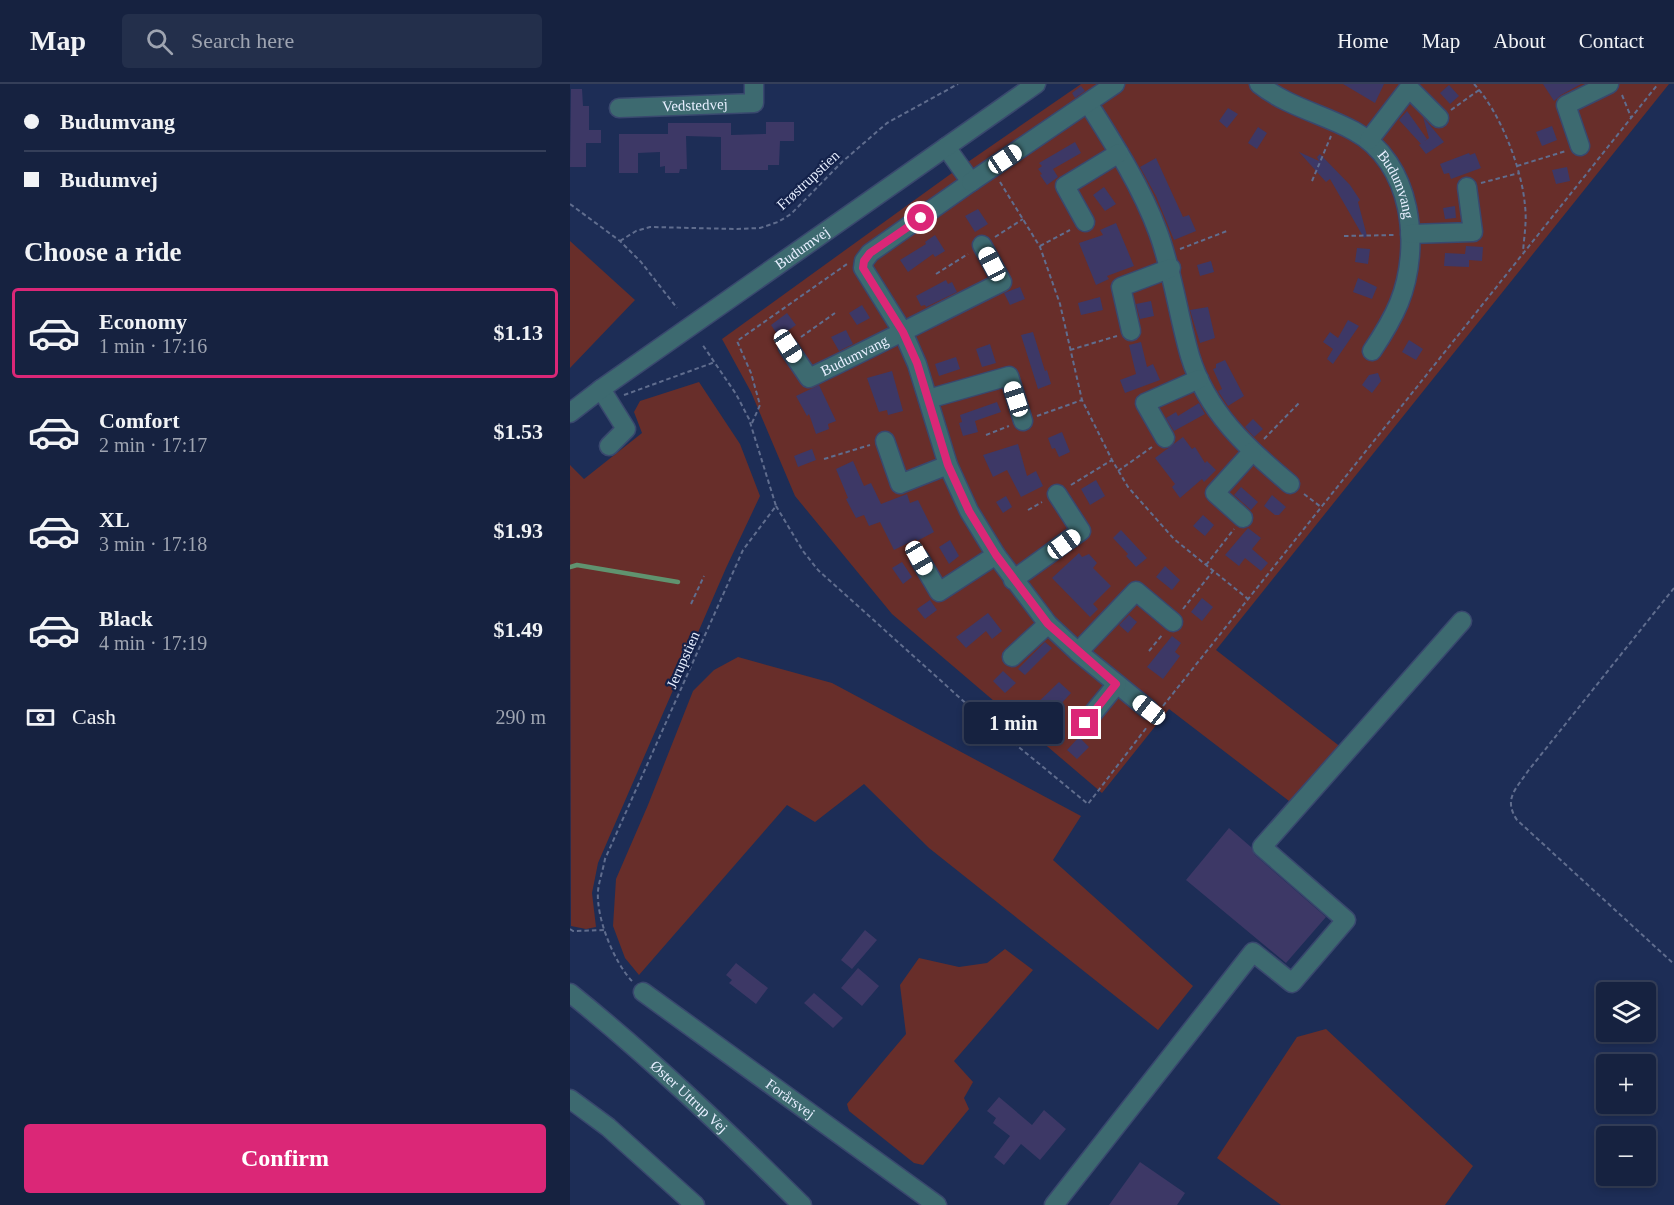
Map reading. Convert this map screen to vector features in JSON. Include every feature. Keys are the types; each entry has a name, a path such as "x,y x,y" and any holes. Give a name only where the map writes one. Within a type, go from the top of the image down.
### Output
{"street":[{"name":"Vedstedvej","path":"619,108 754,103 754,84"},
{"name":"Budumvej","path":"570,413 604,395 1036,84"},
{"path":"864,261 870,253 1115,84"},
{"name":"Budumvang","path":"1260,84 1269,92 1296,106 1337,123 1369,140 1383,155 1398,179 1407,204 1410,234 1408,269 1399,302 1372,351"},
{"name":"Budumvang","path":"1369,140 1408,88 1439,118"},
{"path":"1580,146 1566,105 1615,88"},
{"path":"1088,103 1140,190 1169,261 1183,327 1199,379 1212,404 1230,429 1252,452 1290,484"},
{"path":"946,147 971,182"},
{"path":"1085,222 1065,186 1119,153"},
{"name":"Budumvang","path":"1410,234 1473,232 1467,187"},
{"name":"Budumvang","path":"788,346 809,378 1002,282 982,245"},
{"name":"Budumvang","path":"864,261 863,268 867,276 903,332 917,363 948,465 969,511 996,555 1048,624 1078,652 1154,714"},
{"path":"1131,332 1121,287 1169,261"},
{"path":"928,399 1009,376 1023,421"},
{"path":"1165,438 1145,403 1199,379"},
{"path":"604,395 626,429 609,446"},
{"path":"885,441 900,484 948,465"},
{"path":"1243,518 1215,493 1252,452"},
{"path":"1013,580 1081,531 1057,494"},
{"path":"919,558 939,592 996,555"},
{"path":"1078,652 1136,591 1173,621"},
{"path":"1054,1205 1253,952 1292,983 1346,920 1262,847 1462,621"},
{"path":"1012,657 1048,624"},
{"path":"1085,723 1116,684"},
{"name":"Forårsvej","path":"643,992 937,1205"},
{"name":"Øster Uttrup Vej","path":"570,993 604,1020 708,1113 802,1205"},
{"path":"570,1099 608,1127 695,1205"}],"path":[{"name":"Frøstrupstien","path":"620,241 636,231 650,227 737,229 760,228 778,222 791,214 886,123 958,84"},
{"path":"1475,84 1502,129 1519,172 1525,207 1523,252"},
{"path":"702,344 736,394 751,425 776,506 802,551 818,570 970,707 1088,804 1154,714 1658,84"},
{"path":"1615,88 1631,117"},
{"path":"1439,118 1479,90"},
{"path":"1312,181 1337,123"},
{"path":"1517,166 1580,146"},
{"path":"991,169 1040,247 1060,304 1082,400 1118,471 1150,514 1174,539 1248,599"},
{"path":"1467,187 1519,172"},
{"path":"570,204 620,241 641,262 677,308"},
{"path":"936,274 1023,219"},
{"path":"1040,247 1085,222"},
{"path":"1169,261 1227,231"},
{"path":"1344,236 1410,234"},
{"path":"751,425 760,405 751,373 737,341 844,265 854,261 864,261"},
{"path":"788,346 836,313"},
{"path":"1070,350 1131,332"},
{"path":"604,395 715,362"},
{"path":"986,435 1082,400"},
{"path":"1252,452 1300,402"},
{"path":"1118,471 1165,438"},
{"path":"824,459 885,441"},
{"path":"1057,494 1112,460"},
{"path":"1290,484 1321,507"},
{"name":"Jerupstien","path":"643,992 627,976 617,960 598,909 598,892 605,860 743,550 776,506"},
{"path":"1206,566 1243,518"},
{"path":"1149,651 1213,571"},
{"path":"691,604 704,576"},
{"path":"1674,588 1528,771 1513,794 1510,804 1517,820 1674,964"},
{"path":"570,929 573,931 605,930"}],"shaded area":[{"path":"1081,84 1669,84 1216,650 1342,748 1293,804 1169,709 1102,793 892,614 795,496 751,392 722,339 952,173"},
{"path":"570,241 635,300 570,368"},
{"path":"699,382 740,444 760,496 726,568 598,863 592,893 596,927 586,929 571,926 570,465 584,479 642,433 634,412 640,401"},
{"path":"738,657 832,683 1081,816 1053,860 1193,986 1158,1030 929,848 864,784 815,822 787,805 639,975 625,958 613,926 616,879 693,691 714,670"},
{"path":"1005,949 1033,970 954,1061 973,1082 964,1098 969,1109 923,1165 914,1163 849,1111 847,1104 906,1034 900,985 919,958 959,967 987,963"},
{"path":"1326,1029 1473,1166 1445,1205 1281,1205 1217,1158 1297,1037"}],"building":[{"path":"1343,84 1384,84 1375,103"},
{"path":"1543,84 1581,84 1554,101"},
{"path":"1449,85 1459,96 1450,104 1440,93"},
{"path":"1081,86 1085,91 1075,98 1072,93"},
{"path":"571,89 582,89 583,106 589,106 589,130 601,130 601,143 586,143 586,167 570,167"},
{"path":"1228,108 1238,114 1227,128 1219,121"},
{"path":"1407,111 1427,139 1421,144 1399,120"},
{"path":"1423,117 1444,142 1426,154 1419,145 1429,138"},
{"path":"766,122 794,122 794,141 780,141 779,165 768,165 768,170 721,170 721,137 686,136 687,169 680,169 679,173 665,173 665,166 660,167 660,152 638,153 638,173 619,173 619,134 668,134 668,123 731,123 731,135 766,134"},
{"path":"1552,126 1557,140 1542,146 1536,132"},
{"path":"1258,127 1267,133 1257,149 1248,143"},
{"path":"1075,142 1081,153 1053,169 1058,177 1047,185 1040,175 1042,174 1038,169 1042,166 1039,163"},
{"path":"1299,152 1319,161 1317,157 1320,154 1350,185 1360,200 1358,202 1367,236 1364,238 1330,179 1326,182"},
{"path":"1469,153 1470,155 1475,153 1481,168 1451,179 1449,173 1444,174 1440,164"},
{"path":"1156,158 1183,217 1189,215 1196,231 1174,240 1156,196 1140,167"},
{"path":"1567,167 1570,181 1556,184 1552,170"},
{"path":"1104,187 1116,204 1105,211 1093,195"},
{"path":"1455,206 1456,218 1445,219 1443,208"},
{"path":"978,209 988,224 975,232 965,216"},
{"path":"1116,223 1134,266 1107,276 1109,279 1096,285 1079,243 1103,235 1100,230"},
{"path":"935,235 945,251 935,257 933,254 908,272 900,260 926,244 925,242"},
{"path":"1466,246 1483,247 1482,261 1469,260 1469,267 1444,266 1445,253 1465,254"},
{"path":"1357,248 1370,249 1368,264 1355,262"},
{"path":"1211,261 1214,272 1200,276 1197,265"},
{"path":"1358,278 1377,287 1372,299 1353,292"},
{"path":"946,280 948,284 952,282 957,292 926,307 921,306 916,296"},
{"path":"1020,287 1025,299 1010,305 1004,293"},
{"path":"1100,297 1103,310 1081,315 1078,303"},
{"path":"1151,301 1154,316 1140,319 1136,304"},
{"path":"862,305 870,318 857,325 849,313"},
{"path":"1208,307 1215,338 1200,343 1190,310"},
{"path":"787,313 796,325 779,337 771,325"},
{"path":"1348,320 1359,326 1333,364 1327,359 1333,349 1323,342 1330,332 1338,338"},
{"path":"846,330 853,344 839,351 831,337"},
{"path":"1033,332 1051,384 1038,389 1021,335"},
{"path":"1409,340 1423,349 1416,360 1402,352"},
{"path":"1141,342 1147,367 1153,364 1160,380 1125,393 1120,380 1136,374 1129,345"},
{"path":"990,344 996,363 982,367 976,349"},
{"path":"956,357 960,369 939,376 935,364"},
{"path":"1225,360 1244,396 1228,406 1218,391 1222,389 1213,369 1216,368 1216,364"},
{"path":"892,371 903,411 888,415 887,410 879,412 867,378"},
{"path":"1378,373 1381,381 1372,393 1362,385 1369,375"},
{"path":"819,385 836,421 828,424 829,429 816,434 809,414 807,416 796,396"},
{"path":"997,402 1001,412 975,421 978,432 963,436 959,423 962,422 960,415"},
{"path":"1199,403 1205,414 1174,431 1166,418 1176,412 1178,416"},
{"path":"1253,419 1263,429 1254,437 1245,427"},
{"path":"1062,432 1070,452 1059,457 1055,448 1052,449 1048,438"},
{"path":"1183,437 1192,449 1195,447 1205,463 1207,461 1216,470 1204,482 1202,479 1180,498 1172,487 1175,484 1155,458"},
{"path":"1018,444 1027,476 1036,471 1043,486 1021,497 1007,470 993,477 983,455"},
{"path":"812,449 816,460 798,467 794,456"},
{"path":"853,461 864,486 871,483 881,504 907,494 910,503 918,500 934,532 894,550 880,522 869,526 864,515 856,518 846,499 848,498 836,469"},
{"path":"1096,480 1105,496 1090,505 1081,489"},
{"path":"1241,487 1258,502 1251,510 1234,495"},
{"path":"1272,495 1286,507 1279,515 1275,515 1264,506"},
{"path":"1006,496 1012,507 1003,513 996,502"},
{"path":"1203,515 1214,525 1205,536 1193,526"},
{"path":"1248,528 1261,538 1252,549 1268,563 1261,571 1245,558 1239,566 1225,555"},
{"path":"1121,530 1147,558 1136,567 1126,556 1128,554 1113,538"},
{"path":"950,540 959,556 949,564 939,547"},
{"path":"1079,553 1082,557 1089,554 1097,563 1093,568 1111,586 1093,604 1098,609 1090,617 1052,578"},
{"path":"902,562 912,577 903,584 892,568"},
{"path":"1165,566 1180,580 1172,590 1156,577"},
{"path":"1202,598 1213,607 1202,621 1191,612"},
{"path":"930,600 937,610 925,619 917,609"},
{"path":"988,613 1002,631 992,639 986,631 966,648 956,637"},
{"path":"1129,615 1137,622 1128,633 1119,625"},
{"path":"1172,636 1181,643 1175,652 1180,656 1163,679 1147,667"},
{"path":"1045,642 1052,648 1025,675 1018,669"},
{"path":"1003,671 1016,683 1005,693 993,681"},
{"path":"1059,682 1071,693 1043,727 1028,712"},
{"path":"1079,737 1089,747 1077,759 1067,750"},
{"path":"1229,828 1251,847 1255,855 1326,917 1286,963 1186,880"},
{"path":"865,930 877,940 852,969 841,960"},
{"path":"736,963 768,988 756,1004 729,983 732,980 726,975"},
{"path":"858,968 879,986 862,1006 841,988"},
{"path":"814,993 843,1018 833,1028 804,1003"},
{"path":"999,1097 1032,1125 1044,1110 1066,1129 1040,1160 1021,1144 1004,1165 994,1157 1010,1136 993,1123 996,1118 987,1111"},
{"path":"1140,1162 1185,1193 1177,1205 1109,1205"}],"waterway":[{"path":"570,567 577,565 678,582"}],"route":[{"path":"921,218 870,253 864,261 863,268 903,332 917,363 948,465 969,511 1013,580 1048,624 1116,684 1085,723"}]}
